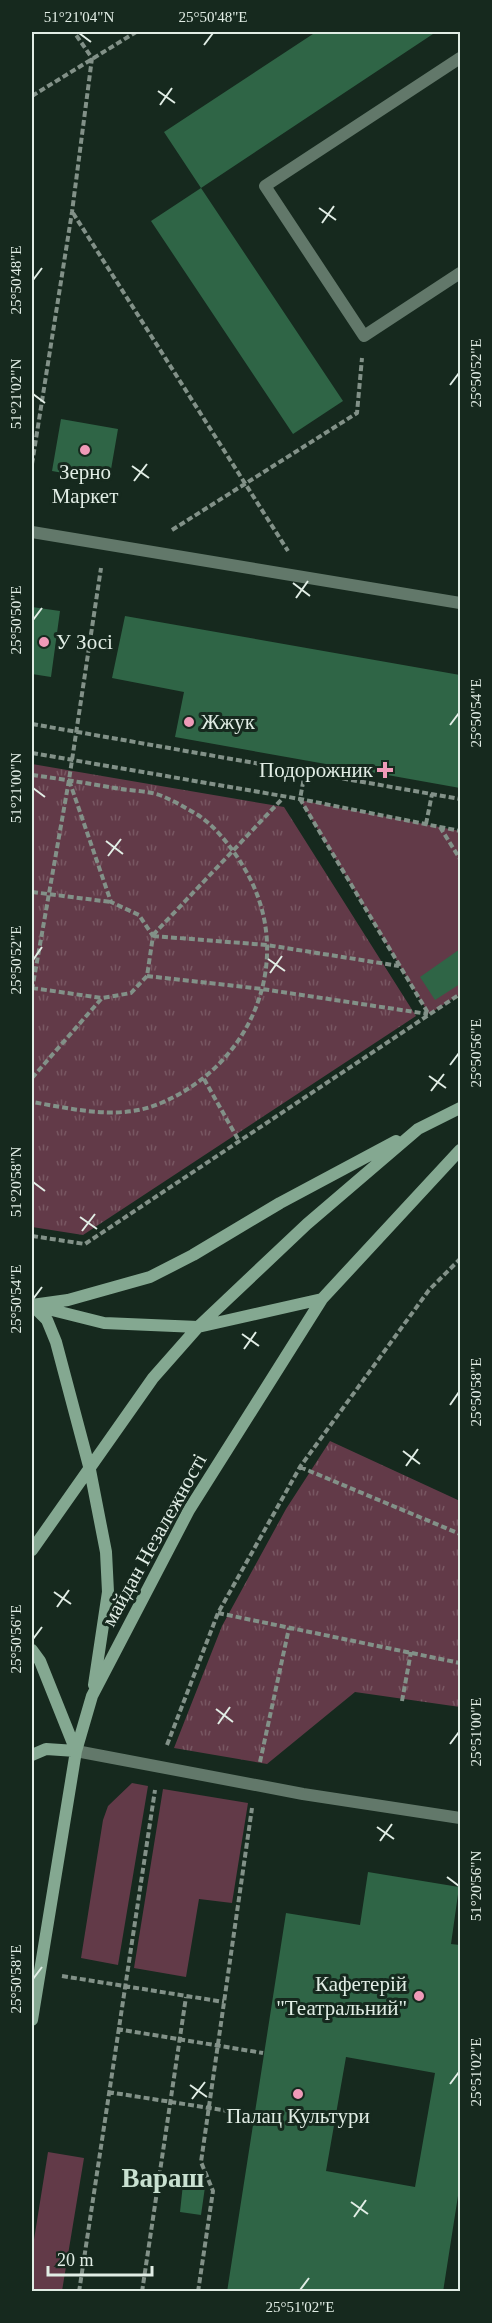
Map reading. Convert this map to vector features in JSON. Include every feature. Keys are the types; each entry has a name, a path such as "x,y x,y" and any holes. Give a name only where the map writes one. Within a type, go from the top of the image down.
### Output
{"main road":[{"path":"32,1305 68,1300 150,1277 460,1108"},
{"path":"32,1550 153,1378 198,1327 307,1224 418,1129"},
{"name":"майдан Незалежності","path":"32,2020 76,1751 92,1696 189,1510 322,1299 460,1150"},
{"path":"32,1305 104,1323 198,1327 322,1299"},
{"path":"32,1305 47,1320 56,1342 90,1470 106,1552 108,1592 92,1696"},
{"path":"32,1650 40,1661 76,1751 46,1749 32,1755"}],"lane":[{"path":"460,58 265,186 364,336 460,273"},
{"path":"32,532 460,603"},
{"path":"76,1751 460,1818"}],"path":[{"path":"32,464 72,212 92,58 74,32"},
{"path":"32,96 136,32"},
{"path":"72,212 305,577"},
{"path":"141,550 357,413 364,336"},
{"path":"105,545 69,780 32,988 102,998 131,993 147,976 153,936 282,798"},
{"path":"32,724 460,799"},
{"path":"32,753 300,800 460,831"},
{"path":"305,772 300,800 429,1014"},
{"path":"32,775 160,795 200,817 233,849 251,878 262,911 267,945 262,989 250,1023 235,1046 204,1079 160,1104 111,1114 32,1102"},
{"path":"69,780 111,902"},
{"path":"426,824 432,794"},
{"path":"440,827 460,859"},
{"path":"32,892 111,902 139,915 153,936"},
{"path":"153,936 267,945 399,966"},
{"path":"147,976 262,989 429,1014"},
{"path":"32,1236 85,1244 460,994"},
{"path":"32,1078 102,998"},
{"path":"204,1079 239,1142"},
{"path":"300,1467 460,1534"},
{"path":"218,1613 460,1662"},
{"path":"198,2292 213,2191 201,2162 208,2108 255,1784 289,1628"},
{"path":"402,1701 411,1652"},
{"path":"39,1972 224,2002"},
{"path":"142,2292 186,1997"},
{"path":"117,2029 263,2053"},
{"path":"108,2092 254,2115"}],"green space":[{"path":"32,764 284,807 416,1016 83,1235 32,1227"},
{"path":"300,800 460,831 460,994 429,1014"},
{"path":"330,1441 460,1501 460,1707 355,1692 267,1764 174,1748 222,1626 286,1509"},
{"path":"132,1783 148,1786 118,1965 81,1958 103,1820 108,1806"},
{"path":"163,1789 248,1803 232,1903 199,1899 186,1977 134,1968"},
{"path":"48,2152 84,2158 62,2291 32,2291 32,2252"}],"building":[{"path":"316,32 436,32 201,188 164,132"},
{"path":"201,188 343,401 293,434 151,221"},
{"name":"Зерно Маркет","path":"61,419 118,429 109,481 52,471"},
{"name":"У Зосі","path":"32,607 60,611 51,677 32,674"},
{"path":"125,616 460,675 460,788 175,737 184,692 112,678"},
{"path":"460,949 460,984 435,1000 420,977"},
{"name":"Палац Культури","path":"368,1872 459,1887 451,1944 460,1945 460,2183 443,2292 227,2292 286,1913 360,1925","holes":["346,2057 435,2073 415,2187 326,2171"]},
{"path":"183,2184 205,2187 201,2215 180,2212"}],"place":[{"name":"Зерно Маркет","path":"85,450"},
{"name":"У Зосі","path":"44,642"},
{"name":"Жжук","path":"189,722"},
{"name":"Подорожник","path":"385,770"},
{"name":"Кафетерій \"Театральний\"","path":"419,1996"},
{"name":"Палац Культури","path":"298,2094"}],"district":[{"name":"Вараш","path":"163,2178"}]}
